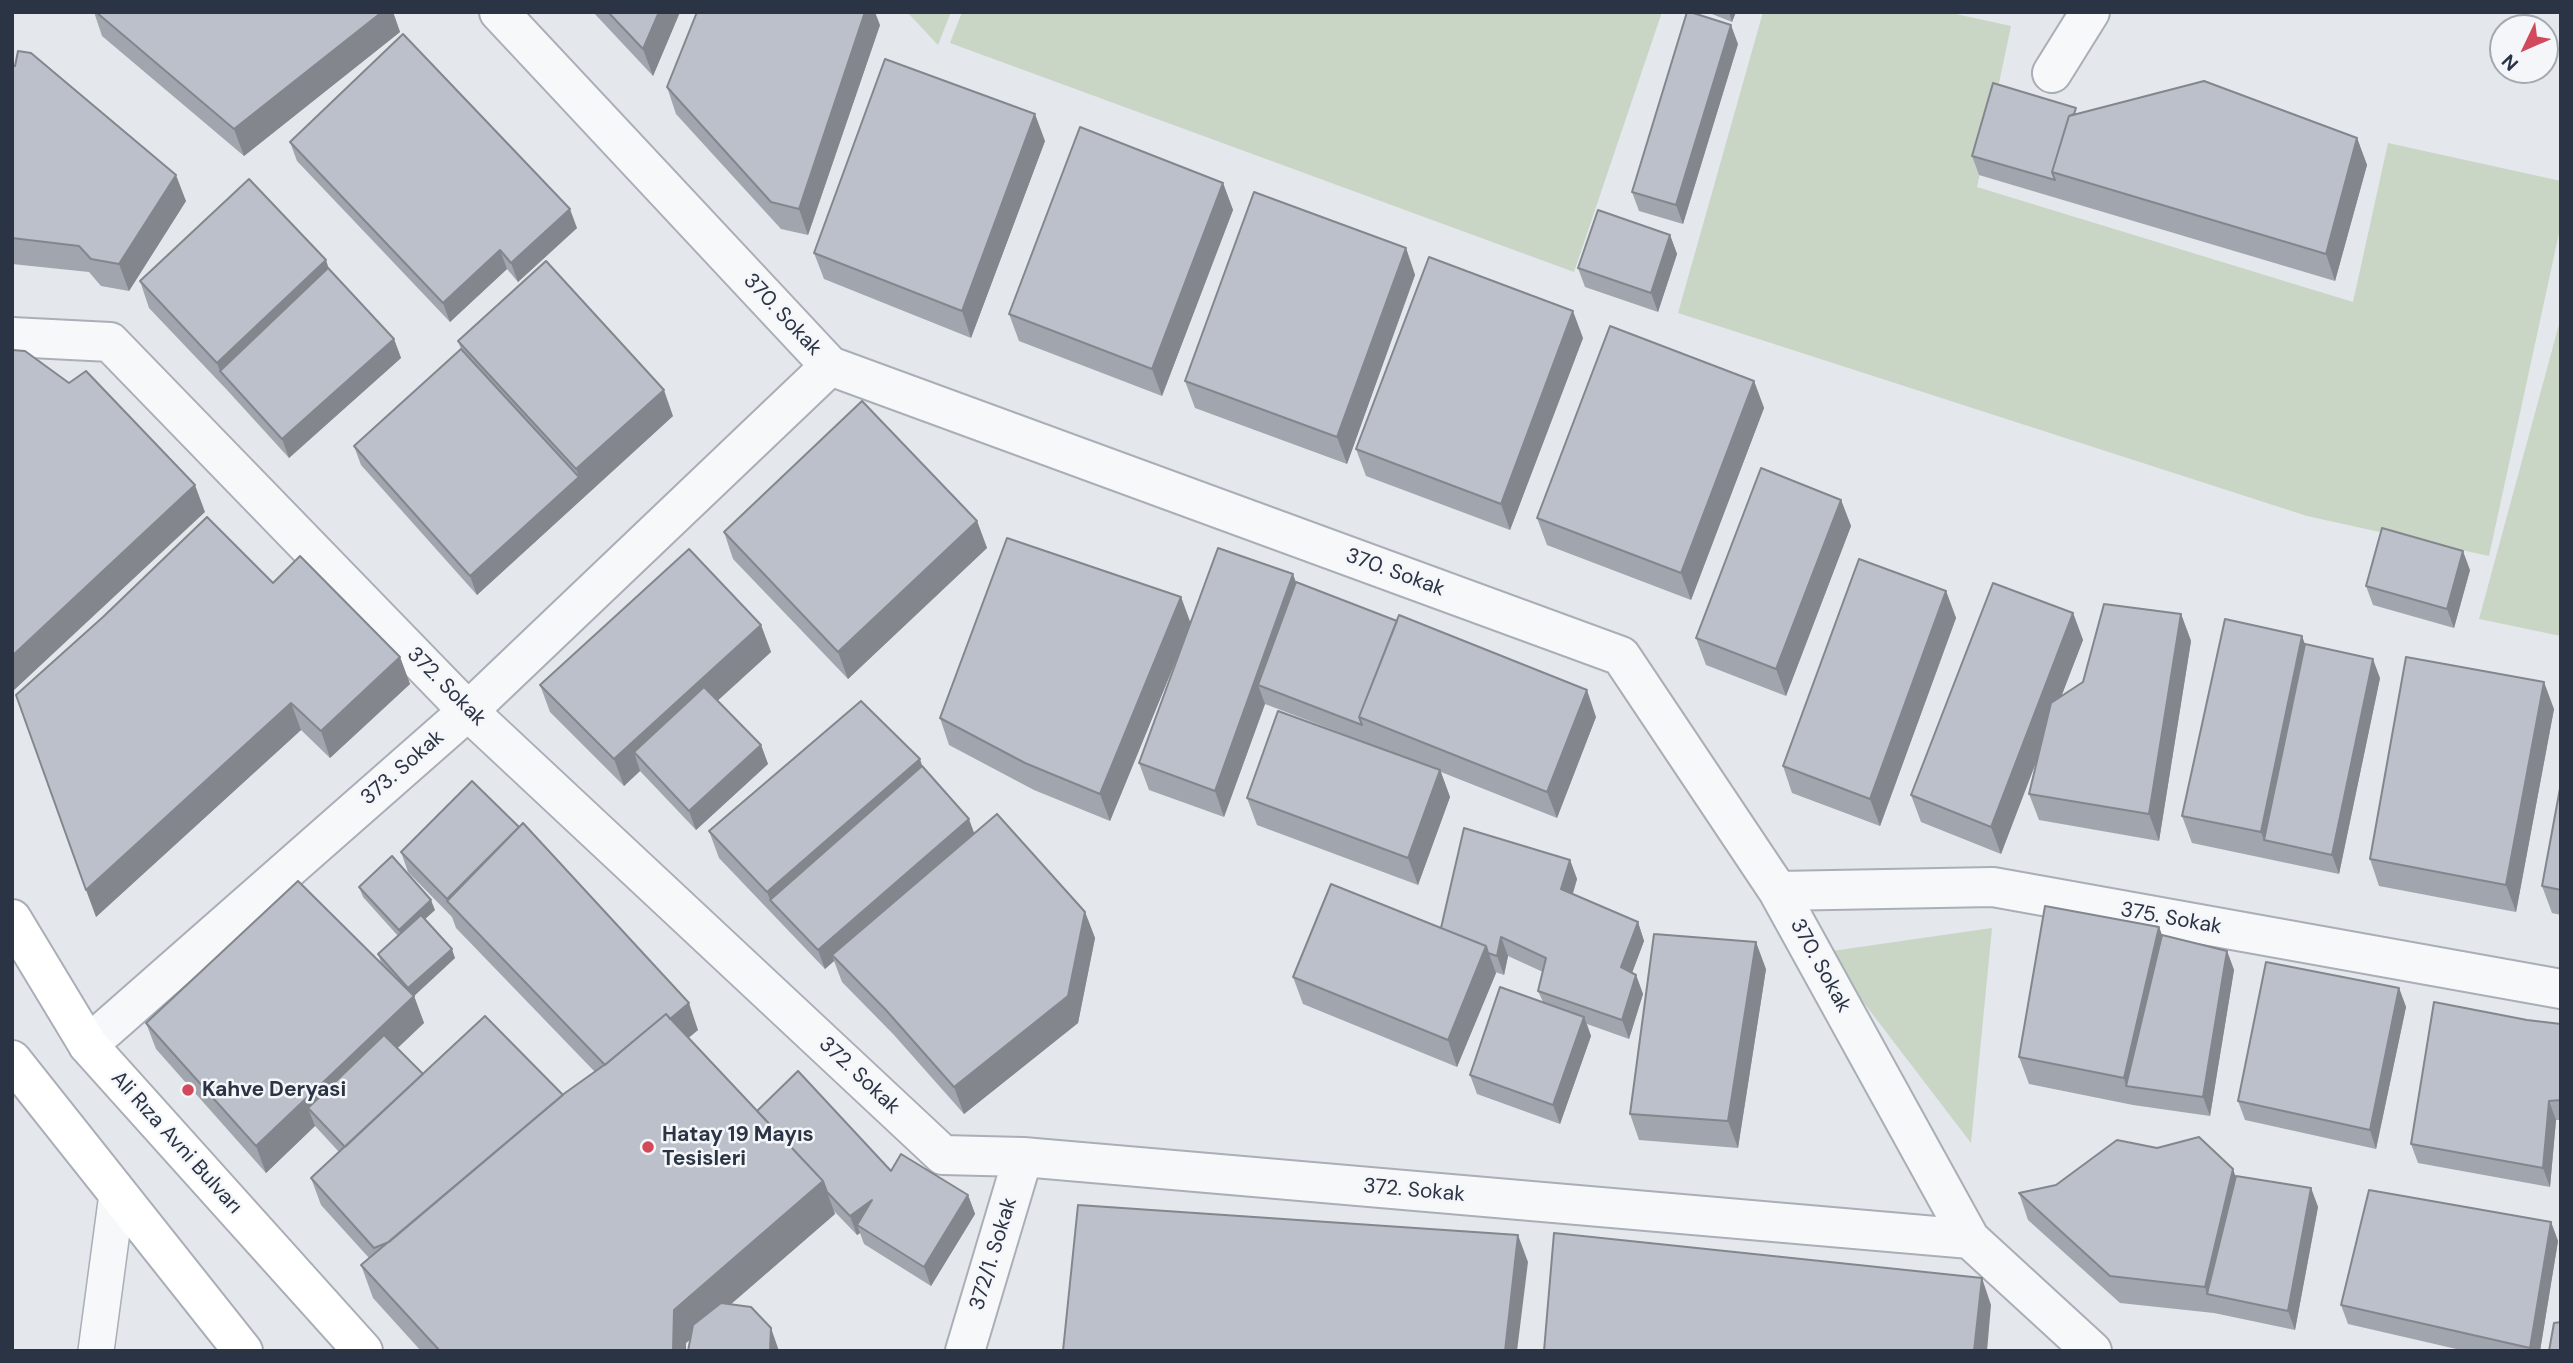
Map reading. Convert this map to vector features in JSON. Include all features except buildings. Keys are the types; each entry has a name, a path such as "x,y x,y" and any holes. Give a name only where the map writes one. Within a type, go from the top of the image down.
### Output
{"main road":[{"name":"Ali Rıza Avni Bulvarı","path":"12,919 88,1045 363,1351"},
{"path":"12,1060 243,1351"}],"street":[{"name":"370. Sokak","path":"499,12 830,366 1621,656 1778,891 1970,1239 2092,1351"},
{"path":"2052,73 2089,12"},
{"name":"372. Sokak","path":"12,337 110,342 468,711 943,1155 1023,1157 1970,1239"},
{"name":"373. Sokak","path":"88,1045 468,711 830,366"},
{"name":"375. Sokak","path":"1778,891 1993,887 2561,989"},
{"name":"372/1. Sokak","path":"965,1351 1023,1157"}],"lane":[{"path":"96,1351 117,1194"}],"green space":[{"path":"907,12 951,12 938,45"},
{"path":"962,12 1662,12 1574,272 950,43"},
{"path":"1763,12 1947,12 2011,26 1977,187 2353,302 2388,143 2561,181 2561,224 2489,556 2307,516 1678,313"},
{"path":"2561,317 2561,636 2479,619"},
{"path":"1992,928 1971,1143 1825,952"}],"place":[{"name":"Kahve Deryasi","path":"188,1090"},
{"name":"Hatay 19 Mayıs Tesisleri","path":"648,1147"}]}
